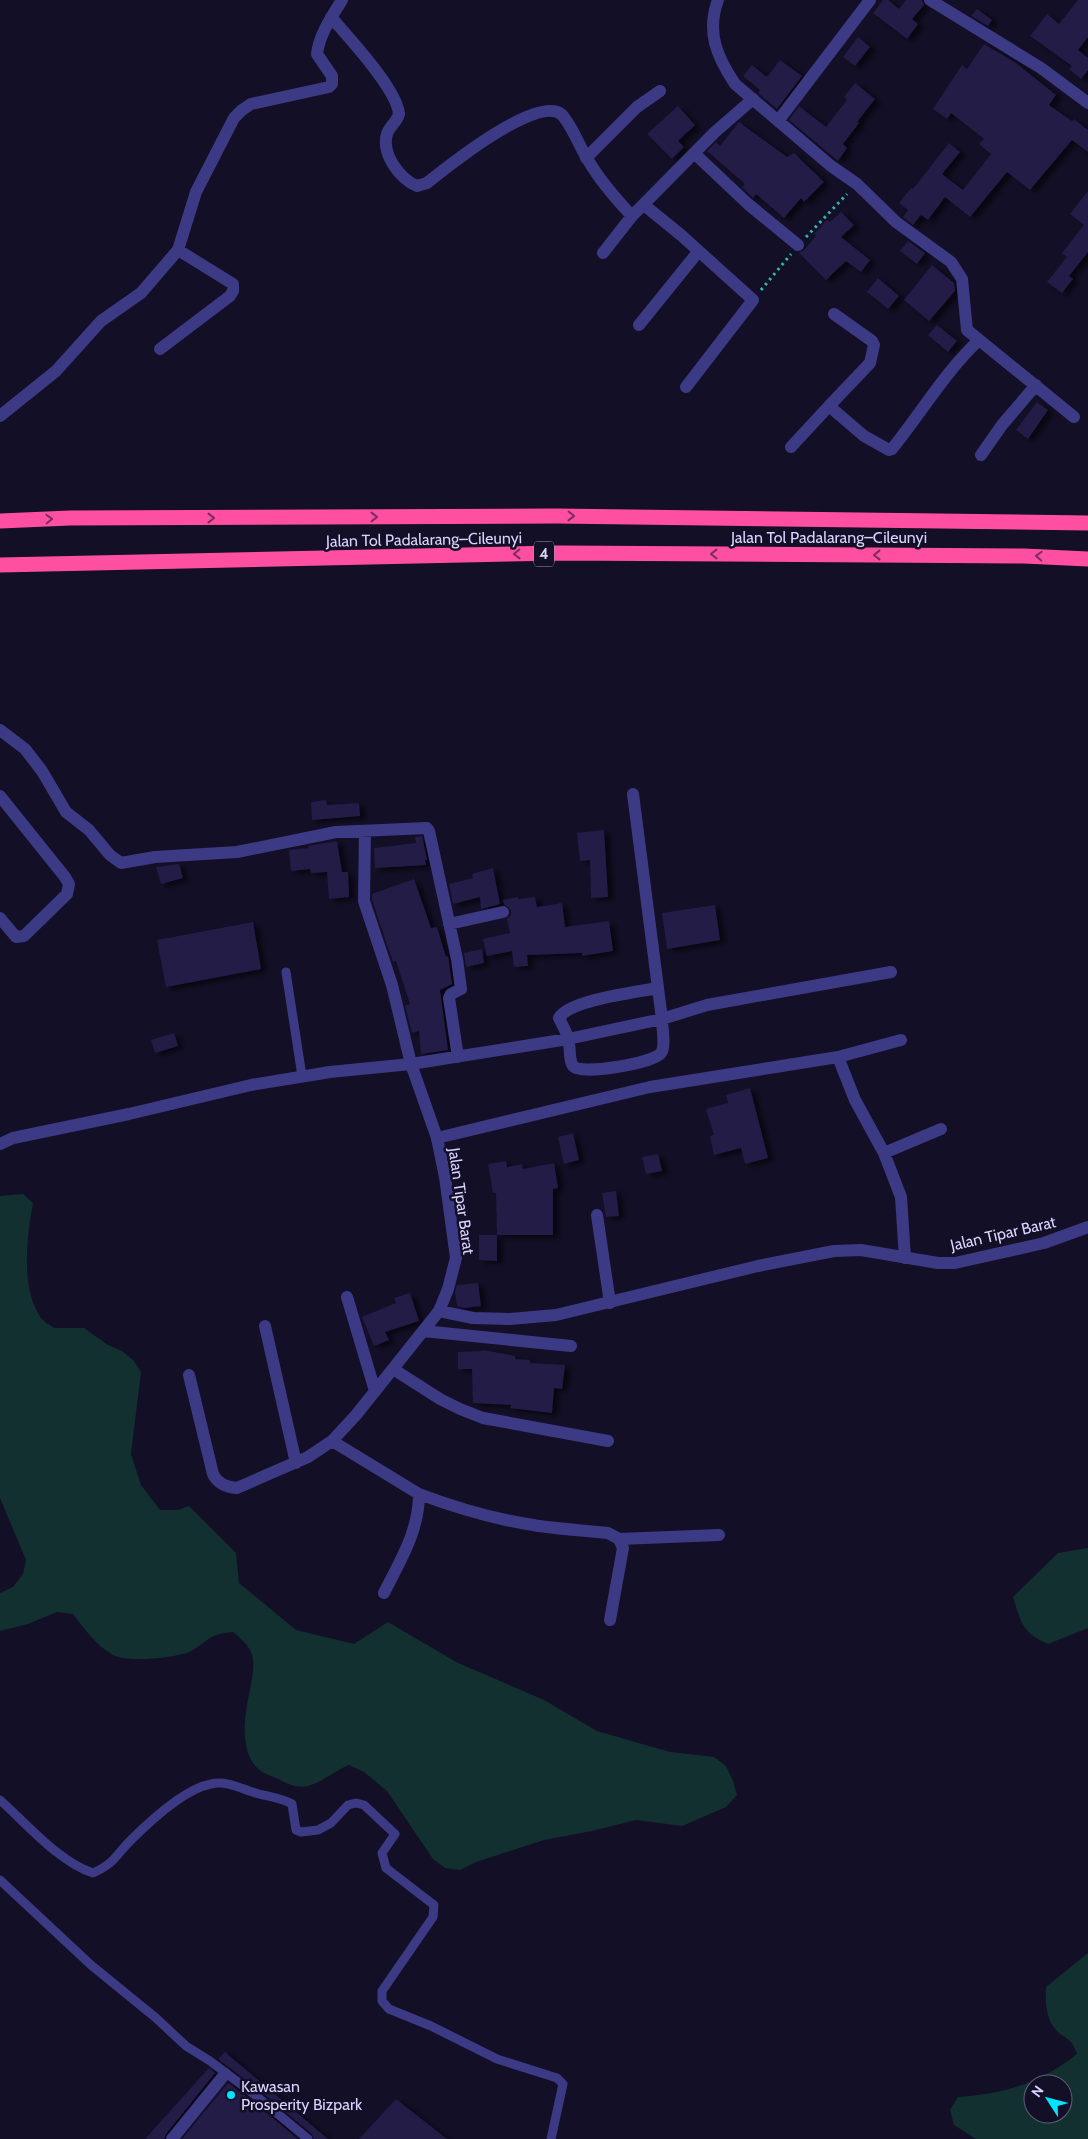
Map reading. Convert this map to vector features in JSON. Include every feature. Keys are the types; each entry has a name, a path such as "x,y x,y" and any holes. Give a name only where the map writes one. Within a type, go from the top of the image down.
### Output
{"highway":[{"name":"Jalan Tol Padalarang–Cileunyi","path":"0,521 70,518 556,516 1088,523"},
{"name":"Jalan Tol Padalarang–Cileunyi","path":"0,565 559,554 1088,558"}],"street":[{"path":"0,416 56,371 101,321 141,293 178,250 196,192 234,118 242,110 251,104 330,87 332,76 317,54 320,41 331,17 342,0"},
{"path":"718,0 713,13 712,30 716,48 724,67 735,84 832,166 857,184 896,222 951,262 962,279 966,328 1074,417"},
{"path":"778,121 870,0"},
{"path":"930,0 1040,68 1088,102"},
{"path":"331,17 355,45 392,96 399,114 387,134 388,155 405,179 414,185 420,186 426,183 502,128 546,112 556,112 563,116 586,158 612,195 632,216"},
{"path":"586,158 638,106 660,91"},
{"path":"602,253 632,216 715,132 753,99"},
{"path":"695,154 748,204 798,245"},
{"path":"644,204 753,300 686,387"},
{"path":"160,349 230,296 233,291 233,284 178,250"},
{"path":"639,326 698,252"},
{"path":"791,448 870,363 874,345 872,341 834,314"},
{"path":"828,406 864,436 884,449 892,449 956,363 979,340"},
{"path":"981,454 1002,425 1036,385"},
{"path":"0,730 24,750 42,771 66,812 89,830 110,855 121,863 155,857 237,852 312,836 427,828 439,873 461,989 451,994 449,998 458,1058"},
{"path":"633,794 662,1019 663,1050 660,1055 652,1060 585,1071 572,1066 568,1039 559,1018 566,1009 582,1003 658,988"},
{"path":"0,796 69,884 67,894 24,936 16,937 0,918"},
{"name":"Jalan Tipar Barat","path":"365,831 364,901 392,986 410,1064 437,1138 445,1178 456,1258 448,1289 439,1311 472,1318 510,1319 556,1315 758,1266 834,1251 861,1250 938,1263 955,1263 1044,1243 1088,1227"},
{"path":"449,924 503,912"},
{"path":"0,1144 13,1138 130,1114 251,1085 302,1076 458,1058 568,1039 662,1019 707,1005 890,972"},
{"path":"437,1138 650,1087 838,1058 901,1040"},
{"path":"838,1058 855,1100 884,1153 900,1197 905,1258"},
{"path":"884,1153 941,1129"},
{"path":"597,1215 610,1303"},
{"path":"347,1297 375,1391"},
{"path":"189,1375 213,1474 220,1484 230,1488 237,1488 296,1463 332,1442 439,1311"},
{"path":"265,1326 296,1463"},
{"path":"423,1331 572,1346"},
{"path":"393,1368 440,1399 483,1418 608,1442"},
{"path":"332,1442 396,1478 419,1494 447,1505 529,1525 608,1533 619,1540 623,1548 610,1620"},
{"path":"384,1593 413,1532 418,1516 419,1494"},
{"path":"619,1540 719,1535"},
{"path":"172,2139 225,2074"}],"lane":[{"path":"286,972 302,1076"},
{"path":"0,1800 51,1846 82,1869 93,1873 109,1866 128,1843 160,1812 212,1783 233,1785 257,1793 282,1798 292,1804 296,1830 301,1832 318,1830 332,1823 348,1805 356,1803 364,1806 395,1834 382,1853 386,1868 434,1905 433,1918 382,1991 382,2001 390,2009 431,2026 497,2059 557,2078 563,2084 551,2139"},
{"path":"0,1880 91,1965 156,2018 186,2046 210,2061 308,2139"}],"green space":[{"path":"23,1194 33,1203 27,1246 27,1262 30,1292 34,1306 41,1318 54,1328 84,1328 108,1345 122,1351 133,1360 141,1372 131,1454 141,1485 160,1510 178,1510 189,1506 236,1553 239,1583 296,1630 354,1644 388,1622 456,1662 544,1700 597,1731 670,1752 714,1757 726,1766 737,1795 726,1807 682,1826 636,1820 544,1840 476,1862 460,1870 445,1868 433,1859 387,1791 364,1772 349,1765 313,1784 299,1787 287,1784 262,1772 254,1764 249,1755 245,1733 253,1659 247,1645 233,1632 213,1637 189,1652 182,1654 162,1658 128,1659 113,1655 101,1647 73,1614 57,1612 28,1624 0,1631 0,1593 13,1587 23,1574 26,1560 0,1498 0,1196"},
{"path":"1088,1548 1088,1628 1048,1644 1039,1640 1024,1626 1013,1597 1058,1553"},
{"path":"1088,1953 1088,2139 976,2139 954,2125 950,2110 958,2097 991,2093 1023,2084 1023,2124 1073,2124 1073,2074 1048,2074 1077,2054 1072,2043 1059,2033 1051,2023 1046,1999 1046,1987"}],"building":[{"path":"883,0 888,0 899,9 906,0 922,0 924,5 912,19 918,24 907,39 873,13"},
{"path":"1078,0 1088,0 1088,37 1078,50 1088,58 1088,70 1081,79 1069,69 1072,66 1030,36 1047,14 1059,24"},
{"path":"977,9 992,20 988,26 971,16"},
{"path":"858,37 870,47 855,66 843,57"},
{"path":"984,44 1016,63 1056,95 1049,105 1072,121 1074,119 1088,130 1088,152 1072,140 1030,190 1007,172 970,217 945,197 928,220 921,215 913,225 903,217 908,210 899,203 911,188 913,189 949,143 960,152 942,174 963,190 991,154 979,144 984,139 951,113 947,119 933,109 962,65 967,69"},
{"path":"780,60 802,76 777,109 758,93 760,90 743,76 752,65 767,77"},
{"path":"855,83 875,99 843,144 847,148 838,161 789,120 799,106 826,127 847,100 844,97"},
{"path":"678,106 695,125 678,141 684,147 672,159 647,134"},
{"path":"739,122 787,157 794,153 824,182 804,202 801,198 784,218 756,194 753,198 742,187 745,184 707,151 716,142 720,146"},
{"path":"1088,191 1088,252 1069,276 1073,279 1062,293 1047,282 1067,257 1062,253 1084,225 1070,214"},
{"path":"841,212 854,225 841,237 870,260 861,272 846,261 826,280 799,253 816,236 814,234 827,220 830,222"},
{"path":"908,241 925,253 917,264 900,251"},
{"path":"932,265 954,283 955,291 929,321 904,300"},
{"path":"878,278 899,296 888,309 867,292"},
{"path":"937,325 957,341 948,352 928,335"},
{"path":"1037,402 1048,410 1028,439 1016,430"},
{"path":"326,800 327,805 359,803 360,816 312,820 311,802"},
{"path":"604,830 608,897 591,898 590,860 580,861 577,833"},
{"path":"422,836 427,860 425,860 426,865 375,868 374,848 416,843 415,837"},
{"path":"337,841 342,872 348,872 349,897 329,899 327,872 311,873 310,869 291,871 289,850 309,848 308,846"},
{"path":"179,864 183,878 161,884 156,867"},
{"path":"493,868 500,904 481,909 480,897 453,904 449,884 473,878 472,874"},
{"path":"414,879 431,928 437,927 446,957 448,956 452,984 440,990 448,1050 421,1054 419,1031 412,1033 405,1006 410,1004 396,961 393,962 372,900 372,894"},
{"path":"518,897 518,899 535,897 537,907 562,903 565,927 609,921 613,951 582,956 582,953 527,955 528,966 514,967 512,951 487,956 483,939 510,933 507,919 511,915 511,910 504,904 503,900"},
{"path":"715,905 720,940 667,949 662,913"},
{"path":"253,922 261,969 166,987 157,940"},
{"path":"482,949 484,963 466,967 464,953"},
{"path":"174,1033 178,1046 155,1053 151,1040"},
{"path":"750,1088 768,1158 745,1164 741,1148 714,1155 710,1136 714,1135 706,1109 728,1103 726,1095"},
{"path":"573,1133 579,1160 564,1164 558,1137"},
{"path":"658,1154 662,1171 646,1174 642,1157"},
{"path":"506,1161 507,1167 522,1164 523,1169 554,1163 558,1188 553,1189 553,1235 497,1235 496,1193 493,1193 488,1164"},
{"path":"616,1191 619,1216 606,1217 602,1193"},
{"path":"479,1235 497,1235 497,1261 479,1260"},
{"path":"478,1283 481,1306 465,1308 457,1306 455,1292 457,1285"},
{"path":"410,1293 419,1321 385,1332 389,1340 374,1346 362,1317 396,1303 394,1298"},
{"path":"483,1350 515,1356 515,1359 530,1360 530,1363 565,1365 562,1389 554,1388 552,1413 510,1408 511,1405 473,1403 472,1369 458,1369 458,1352"},
{"path":"225,2052 328,2139 314,2139 312,2134 218,2059"},
{"path":"209,2068 215,2073 164,2139 145,2139"},
{"path":"228,2083 251,2100 298,2139 182,2139"},
{"name":"Kawasan Prosperity Bizpark","path":"396,2099 447,2139 359,2139"}],"place":[{"name":"Kawasan Prosperity Bizpark","path":"231,2095"}]}
